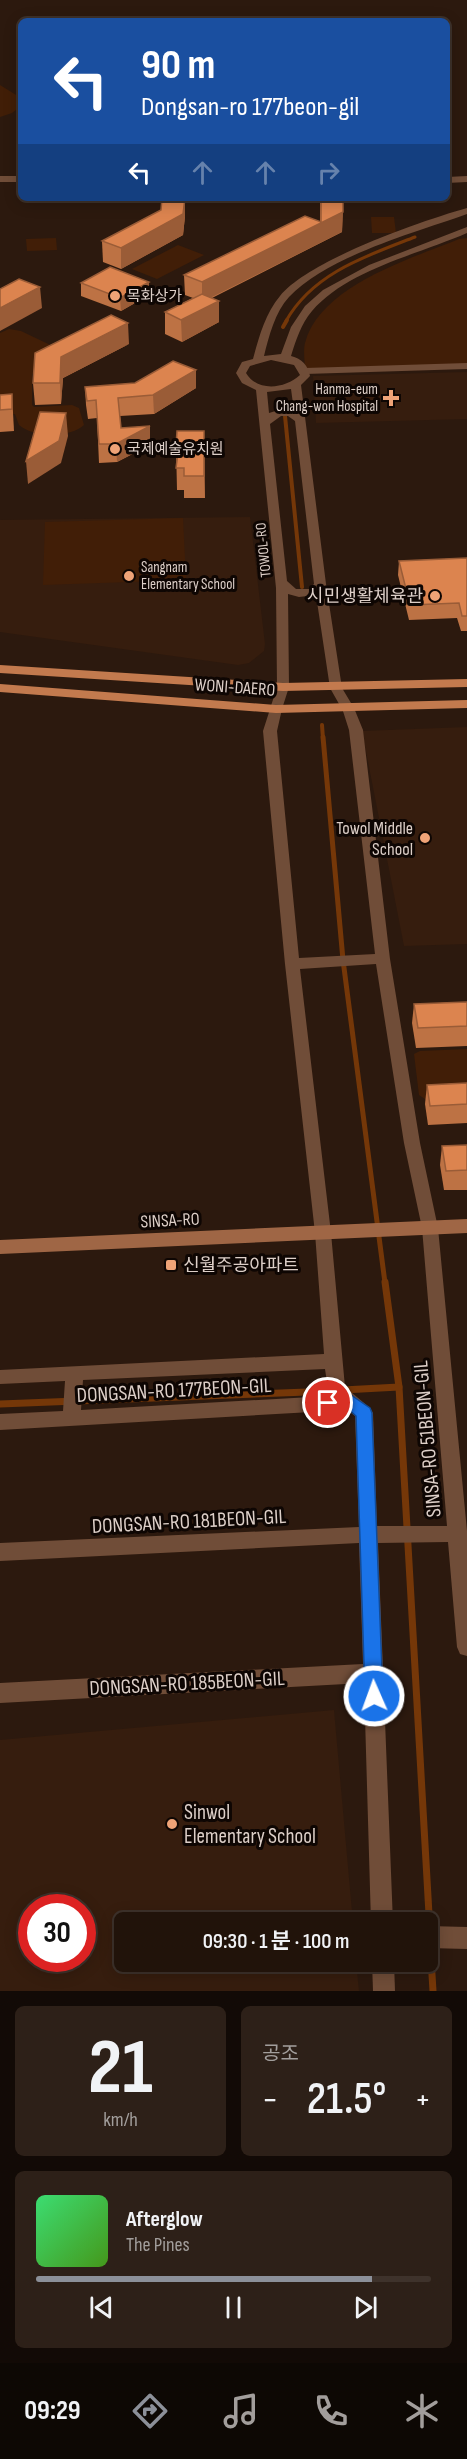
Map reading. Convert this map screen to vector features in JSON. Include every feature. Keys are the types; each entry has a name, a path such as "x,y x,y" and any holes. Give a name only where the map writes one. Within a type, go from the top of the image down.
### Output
{"main road":[{"name":"WONI-DAERO","path":"0,669 283,687 336,688 467,683"},
{"name":"WONI-DAERO","path":"0,688 276,709 467,704"},
{"path":"430,1228 467,1226"},
{"name":"SINSA-RO","path":"0,1247 430,1228"}],"street":[{"path":"0,179 18,179"},
{"path":"450,180 467,181"},
{"path":"258,359 267,326 286,296 309,277 334,263 467,211"},
{"path":"285,358 295,330 311,307 346,279 467,230"},
{"path":"402,235 423,237 429,246"},
{"path":"449,238 467,236"},
{"path":"267,326 279,335 295,330"},
{"path":"285,358 297,362 305,371 305,376 296,384 276,389 261,387 248,383 241,373 246,364 258,359 285,358"},
{"path":"305,371 467,366"},
{"path":"296,384 320,584 336,688"},
{"name":"TOWOL-RO","path":"261,387 282,582 283,687 270,731 292,964 323,1233 333,1365 344,1396"},
{"path":"265,423 274,414 281,412 292,413 301,420"},
{"path":"282,582 287,590 299,594 314,592 320,584"},
{"name":"SINSA-RO 51BEON-GIL","path":"336,688 348,708 356,730 383,959 412,1143 430,1228 452,1535 466,1609 467,1647"},
{"path":"292,964 383,959"},
{"path":"0,1377 333,1365"},
{"path":"73,1415 74,1376"},
{"path":"344,1396 364,1413 374,1535 374,1673 382,1912"},
{"name":"DONGSAN-RO 177BEON-GIL","path":"0,1422 344,1396"},
{"name":"DONGSAN-RO 181BEON-GIL","path":"0,1552 374,1535 452,1535"},
{"name":"DONGSAN-RO 185BEON-GIL","path":"0,1693 374,1673"},
{"path":"438,1937 467,1938"},
{"path":"383,1972 384,1991"}],"shaded area":[{"path":"0,85 18,96 18,108 0,117"},
{"path":"371,217 394,217 396,233 372,233"},
{"path":"56,238 57,250 27,251 26,239"},
{"path":"467,238 467,366 305,371 305,343 314,323 328,306 347,290 393,266 459,239"},
{"path":"178,245 204,255 157,279 132,269"},
{"path":"9,329 21,331 63,351 63,358 32,374 32,405 34,407 72,405 79,408 84,425 61,434 42,434 19,425 15,414 0,415 0,333"},
{"name":"Hanma-eum Chang-won Hospital","path":"467,372 467,419 316,423 313,376"},
{"name":"Sangnam Elementary School","path":"250,517 265,644 264,651 249,663 238,665 0,632 0,520"},
{"path":"183,518 186,580 43,585 45,522"},
{"name":"Towol Middle School","path":"467,727 467,944 404,946 362,731"},
{"path":"467,1049 467,1099 428,1101 419,1095 414,1054 420,1051"},
{"name":"Sinwol Elementary School","path":"334,1710 352,1912 114,1912 114,1972 357,1972 359,1991 0,1991 0,1740"}],"building":[{"path":"162,201 185,201 183,214 121,248 102,241 161,210"},
{"path":"321,201 343,201 343,212 202,282 184,275 305,216 321,222"},
{"path":"110,267 149,282 120,298 81,283"},
{"path":"19,279 40,287 0,308 0,289"},
{"path":"202,294 219,301 181,320 165,312"},
{"path":"111,315 128,323 61,357 60,383 33,383 35,353"},
{"path":"173,361 196,370 153,395 118,398 121,428 150,426 116,444 99,444 96,400 87,401 85,387 135,383"},
{"path":"12,394 12,409 0,410 0,395"},
{"path":"40,412 66,413 59,441 26,461"},
{"path":"177,431 204,431 204,476 184,476 184,468 176,468 179,446 176,446"},
{"name":"시민생활체육관","path":"467,558 467,616 462,616 459,603 410,605 399,561"},
{"path":"467,1002 467,1026 418,1028 414,1004"},
{"path":"467,1083 467,1104 430,1106 427,1085"},
{"path":"467,1145 467,1170 446,1171 442,1146"}],"waterway":[{"path":"286,321 297,304 326,278 360,259 415,237"},
{"path":"283,327 287,320"},
{"path":"285,416 302,587"},
{"path":"322,725 323,739"},
{"path":"323,737 343,960 385,1283"},
{"path":"385,1282 399,1387"},
{"path":"343,1390 399,1387"},
{"path":"399,1387 429,1912"},
{"path":"0,1404 334,1391"},
{"path":"432,1972 433,1991"}],"place":[{"name":"목화상가","path":"115,296"},
{"name":"Hanma-eum Chang-won Hospital","path":"391,398"},
{"name":"국제예술유치원","path":"115,449"},
{"name":"Sangnam Elementary School","path":"129,576"},
{"name":"시민생활체육관","path":"435,596"},
{"name":"Towol Middle School","path":"425,838"},
{"name":"신월주공아파트","path":"171,1265"},
{"name":"Sinwol Elementary School","path":"172,1824"}],"route":[{"path":"328,1403 351,1402 364,1413 374,1696"}]}
